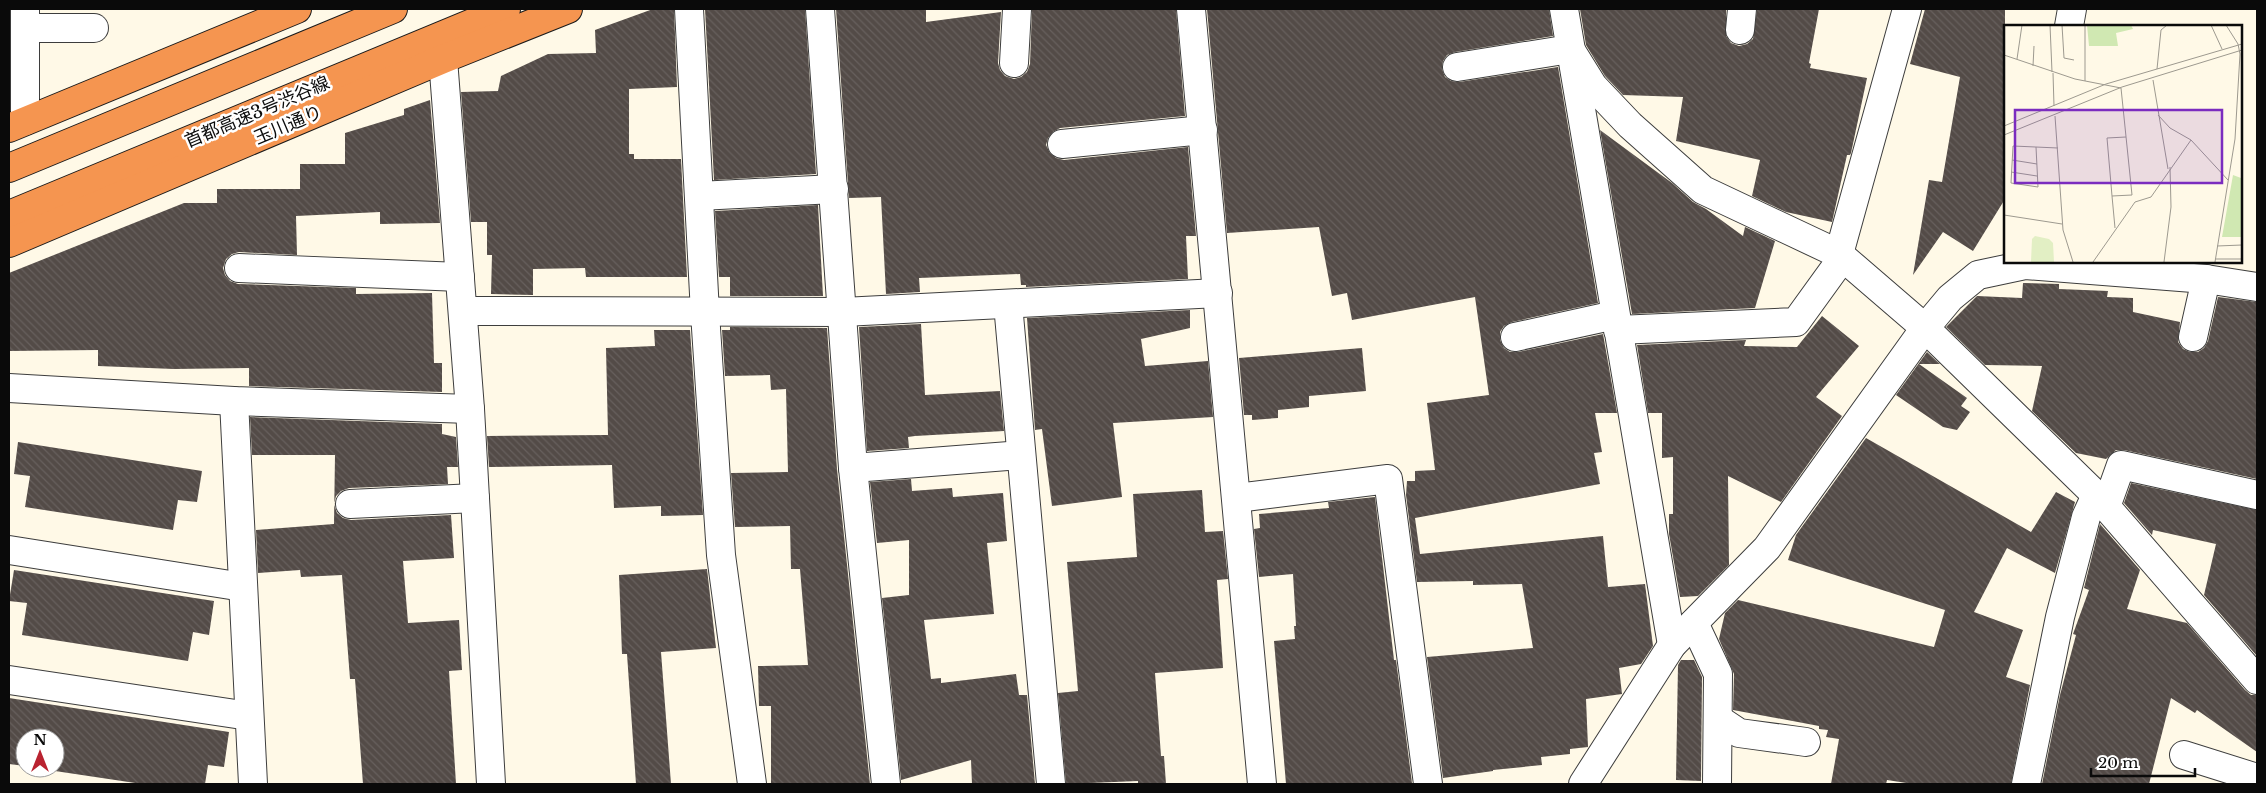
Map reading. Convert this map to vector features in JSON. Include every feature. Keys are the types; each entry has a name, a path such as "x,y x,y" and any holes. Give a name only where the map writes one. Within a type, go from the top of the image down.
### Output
{"highway":[{"path":"17,124 297,9"},
{"path":"9,168 393,9"},
{"name":"首都高速3号渋谷線","path":"9,215 506,9"},
{"name":"玉川通り","path":"9,244 443,59 568,9"}],"street":[{"path":"689,9 705,313 721,555 752,784"},
{"path":"820,9 853,468 886,784"},
{"path":"1014,63 1017,9"},
{"path":"1191,9 1262,784"},
{"path":"1564,9 1672,645"},
{"path":"1515,337 1617,322 1796,322 1841,256 1907,9"},
{"path":"2068,25 2072,9"},
{"path":"17,124 25,18 94,28"},
{"path":"1456,67 1570,49"},
{"path":"1570,49 1593,86 1630,125 1703,190 1841,256 1925,328 2101,501 2257,680"},
{"path":"443,59 470,409 491,784"},
{"path":"1062,144 1203,130"},
{"path":"699,196 834,189"},
{"path":"1583,784 1672,645 1767,548 1925,328 1950,298 1978,275 2025,263 2206,279 2257,287"},
{"path":"239,268 460,277"},
{"path":"2193,337 2206,279"},
{"path":"463,311 843,312 1218,294"},
{"path":"1008,304 1020,455 1051,784"},
{"path":"9,388 234,400 470,409"},
{"path":"234,400 253,784"},
{"path":"853,468 1020,455"},
{"path":"2026,784 2060,618 2086,517 2101,501 2121,465 2257,494"},
{"path":"1237,498 1388,479 1428,784"},
{"path":"350,504 475,498"},
{"path":"9,550 243,587"},
{"path":"1694,623 1718,674 1717,784"},
{"path":"9,680 250,716"},
{"path":"1718,719 1739,733 1806,742"},
{"path":"2184,755 2257,778"}],"building":[{"path":"653,9 674,9 677,87 629,89 629,154 634,154 634,159 681,159 687,277 586,277 585,268 533,269 533,295 491,294 492,255 487,255 487,222 471,222 461,92 498,91 501,76 548,54 596,53 595,30"},
{"path":"705,9 805,9 816,174 714,180"},
{"path":"836,9 926,9 926,22 1001,12 998,63 1000,70 1005,76 1014,79 1021,77 1027,72 1030,64 1032,9 1176,9 1185,116 1060,128 1048,138 1046,145 1050,153 1056,158 1064,160 1188,147 1196,236 1186,236 1188,279 1026,287 1026,285 1021,285 1020,274 919,278 920,292 886,294 881,197 849,198"},
{"path":"1207,9 1549,9 1553,36 1455,52 1447,55 1443,61 1442,69 1445,77 1451,81 1459,82 1558,67 1598,303 1512,322 1504,326 1500,332 1500,340 1504,348 1510,352 1518,352 1603,334 1617,413 1595,413 1602,452 1594,453 1600,484 1415,518 1420,554 1603,536 1608,587 1645,584 1653,646 1641,664 1619,668 1622,694 1586,699 1588,747 1570,749 1570,754 1541,757 1542,765 1443,778 1427,657 1533,648 1522,584 1473,585 1473,581 1417,582 1406,495 1407,481 1415,481 1415,471 1435,470 1427,403 1489,395 1475,297 1352,320 1347,293 1332,296 1319,227 1227,233"},
{"path":"1580,9 1726,9 1726,36 1731,43 1739,46 1747,44 1753,39 1757,9 1819,9 1809,63 1811,64 1810,68 1867,78 1851,153 1847,155 1832,222 1786,212 1752,196 1760,160 1676,141 1683,97 1623,95 1605,76 1586,45"},
{"path":"1925,9 2005,9 2004,201 1973,251 1943,232 1913,275 1929,180 1942,182 1960,77 1910,64"},
{"path":"430,100 440,223 380,224 380,212 296,216 297,255 239,252 232,254 226,259 223,268 225,275 230,281 238,284 356,288 356,294 432,293 434,363 442,363 442,392 249,386 249,368 174,369 98,366 98,350 9,351 9,273 184,203 217,203 217,189 300,189 300,164 345,164 345,133 404,115 404,109"},
{"path":"1600,130 1672,183 1693,202 1706,209 1743,236 1745,227 1775,241 1755,308 1632,314"},
{"path":"818,205 823,296 730,296 730,277 719,277 715,211"},
{"path":"2023,283 2059,284 2059,289 2108,291 2107,297 2133,298 2133,312 2180,322 2178,342 2183,349 2190,352 2198,352 2204,348 2208,341 2218,297 2257,302 2257,479 2124,450 2116,450 2106,459 2076,453 2032,411 2042,366 1985,365 1946,327 1977,296 2022,298"},
{"path":"1190,310 1190,328 1141,339 1145,366 1208,361 1213,417 1113,423 1122,497 1052,506 1042,429 1035,430 1027,318"},
{"path":"1822,316 1859,346 1816,397 1842,416 1781,502 1728,476 1729,565 1698,596 1680,597 1669,534 1669,514 1673,514 1673,457 1662,458 1662,413 1648,413 1637,345 1746,340 1744,346 1797,347"},
{"path":"921,324 925,395 1000,391 1004,431 908,437 909,448 867,451 859,327"},
{"path":"730,327 827,328 837,469 870,784 771,784 771,706 759,706 758,666 808,665 800,569 791,569 790,526 735,527 731,473 788,472 786,389 771,390 770,375 725,376 722,330 730,330"},
{"path":"654,330 690,330 703,515 661,516 661,506 614,508 612,465 489,467 487,436 608,435 606,348 655,346"},
{"path":"1362,348 1366,391 1309,396 1309,407 1278,410 1278,418 1252,420 1252,415 1244,415 1239,358"},
{"path":"1927,352 1940,364 1919,364 1967,398 1961,406 1970,412 1957,430 1943,427 1896,395"},
{"path":"250,417 442,424 442,434 456,437 458,467 447,467 448,484 349,488 341,491 336,496 334,503 335,455 252,455"},
{"path":"1866,438 2031,532 2056,492 2075,502 2055,573 2007,548 1974,612 2023,630 2006,677 2030,685 2011,784 1913,784 1887,780 1886,784 1831,784 1839,739 1826,737 1828,730 1819,729 1819,726 1733,710 1734,674 1719,639 1725,613 1738,600 1934,647 1945,610 1788,560 1796,535"},
{"path":"18,442 202,471 197,502 178,500 173,530 25,507 30,476 14,474"},
{"path":"911,479 912,491 952,488 953,497 1003,493 1007,541 987,543 994,614 924,620 931,679 941,678 941,683 1016,674 1019,695 1027,695 1035,784 972,784 971,760 901,780 882,598 909,595 909,540 877,543 870,482"},
{"path":"2131,483 2257,510 2257,656 2204,595 2216,544 2153,530 2152,535 2124,503"},
{"path":"1202,490 1205,532 1223,531 1228,579 1217,580 1223,668 1155,673 1161,756 1164,756 1166,784 1138,784 1138,781 1066,784 1058,693 1078,691 1067,562 1137,557 1133,494"},
{"path":"1375,497 1394,660 1396,660 1412,783 1286,784 1274,641 1295,639 1293,574 1259,577 1254,529 1260,528 1259,514 1329,508 1328,502"},
{"path":"334,505 337,513 343,518 351,520 451,515 454,558 403,561 408,623 459,620 462,670 449,671 456,784 363,784 355,679 350,679 342,575 301,577 300,570 258,573 256,530 334,524"},
{"path":"2100,524 2140,570 2127,609 2187,623 2245,690 2251,695 2257,695 2257,752 2197,710 2195,713 2171,698 2149,784 2042,784 2060,695 2076,635 2073,634 2089,590 2084,588"},
{"path":"707,569 716,648 661,652 671,784 636,784 627,654 622,654 619,575"},
{"path":"14,570 214,601 209,635 193,632 188,661 22,635 27,603 9,601"},
{"path":"1681,660 1694,660 1702,677 1701,781 1676,780 1678,665"},
{"path":"9,698 229,732 224,767 208,765 205,784 142,784 65,772 65,728 15,728 15,765 9,764"}]}
